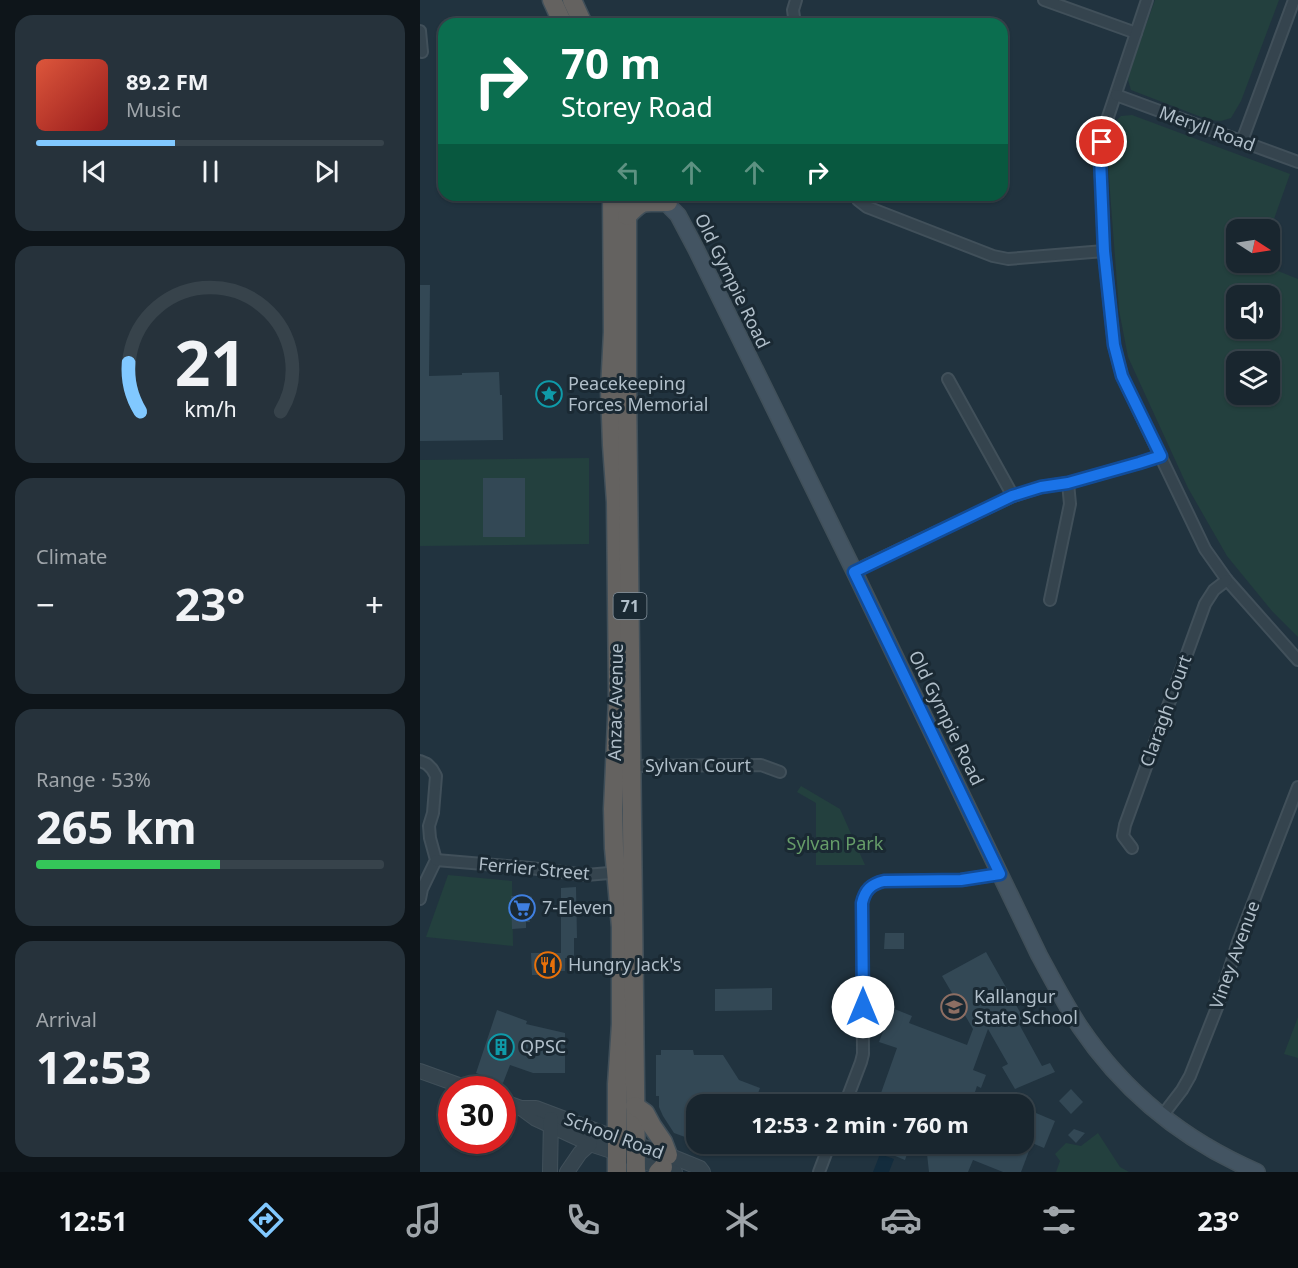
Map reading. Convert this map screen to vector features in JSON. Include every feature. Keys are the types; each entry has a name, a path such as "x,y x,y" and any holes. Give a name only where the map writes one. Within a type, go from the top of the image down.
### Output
{"highway":[{"path":"552,0 560,18"},
{"path":"572,0 580,18"},
{"name":"Anzac Avenue","path":"612,201 613,332 610,390 620,445"},
{"name":"Anzac Avenue","path":"627,201 620,445 623,766 636,1158"},
{"path":"627,216 644,202 671,202"},
{"name":"Anzac Avenue","path":"616,1172 617,1084 621,1024 621,927 625,872"},
{"path":"635,1106 645,1113 663,1142 666,1167"}],"main road":[{"name":"Old Gympie Road","path":"671,202 1061,996 1109,1065 1136,1094 1162,1116 1210,1149 1257,1172"}],"street":[{"path":"794,18 793,10 796,0"},
{"path":"1044,0 1136,33"},
{"path":"1147,0 1105,126 1100,158 1104,251 1114,345 1122,376 1205,549 1227,580 1298,660"},
{"path":"1242,141 1294,0"},
{"path":"420,31 422,52"},
{"name":"Meryll Road","path":"1116,95 1298,162"},
{"path":"859,201 867,207 1008,260 1104,251"},
{"path":"948,379 1012,496"},
{"path":"854,572 1012,496 1041,487 1068,483 1161,456"},
{"path":"1050,600 1070,504 1068,483"},
{"name":"Claragh Court","path":"1132,848 1123,836 1125,825 1205,604 1214,591 1227,580"},
{"path":"420,899 422,889 436,860 429,826 433,813 436,776 432,769 423,762"},
{"name":"Sylvan Court","path":"623,766 761,765 780,772"},
{"name":"Viney Avenue","path":"1162,1116 1190,1076 1218,1005 1238,942 1298,787"},
{"name":"Ferrier Street","path":"436,860 586,875 625,872"},
{"path":"849,1094 863,1054 862,903 868,888 884,881 961,880 1000,874"},
{"path":"420,1071 438,1077"},
{"name":"School Road","path":"516,1106 536,1108 590,1144 616,1145"},
{"path":"550,1172 556,1122"},
{"path":"556,1122 558,1172"},
{"name":"School Road","path":"556,1122 616,1145 636,1158 666,1167 700,1168 703,1172"},
{"path":"567,1172 580,1153 590,1144"},
{"path":"819,1172 826,1154"}],"green space":[{"path":"1155,0 1279,0 1241,101 1231,118 1221,121 1209,120 1131,90 1128,80 1130,69"},
{"path":"1132,115 1290,174 1274,219 1226,219 1226,273 1280,272 1298,279 1298,637 1272,611 1227,556 1188,488 1128,357 1119,310 1108,165 1113,124 1121,116"},
{"path":"589,458 589,544 420,546 420,460"},
{"name":"Sylvan Park","path":"801,786 840,809 865,865 816,865 816,803 797,792"},
{"path":"448,875 512,881 513,946 426,937"},
{"path":"1298,1017 1298,1058 1284,1054"},
{"path":"1098,1133 1120,1167 1129,1172 1056,1172 1060,1161 1055,1154 1066,1143 1081,1146"}],"water":[{"path":"880,1154 894,1159 889,1172 873,1172"}],"building":[{"path":"420,285 430,285 429,376 499,372 503,440 420,441"},
{"path":"483,478 525,478 525,537 483,537"},
{"path":"576,887 577,938 574,938 574,958 565,958 565,971 557,971 557,975 532,975 531,953 561,953 561,888"},
{"name":"7-Eleven","path":"511,896 532,897 532,919 526,922 526,928 512,929"},
{"path":"885,933 904,933 904,949 884,949"},
{"path":"986,952 1025,1021 1019,1024 1042,1066 1050,1063 1055,1072 1015,1089 1002,1067 1008,1064 988,1029 973,1070 986,1075 981,1088 977,1086 974,1094 876,1094 877,1092 881,1093 897,1048 879,1042 892,1008 912,1016 909,1023 967,1045 973,1029 942,976"},
{"path":"772,988 772,1010 715,1011 715,989"},
{"path":"497,1010 527,1021 526,1024 565,1033 565,1073 533,1073 510,1065 506,1076 484,1076 476,1073"},
{"path":"661,1050 693,1050 694,1055 723,1055 739,1080 760,1088 758,1094 686,1094 686,1137 674,1133 659,1107 659,1096 656,1096 656,1055 661,1055"},
{"path":"1071,1089 1083,1102 1071,1114 1059,1101"},
{"path":"1036,1113 1055,1121 1044,1148 1034,1144"},
{"path":"1074,1129 1085,1133 1076,1143 1068,1135"},
{"path":"890,1154 907,1154 905,1160"},
{"path":"927,1154 1028,1154 1021,1172 1003,1172 973,1160 968,1172 929,1172"}],"place":[{"name":"Peacekeeping Forces Memorial","path":"549,394"},
{"name":"7-Eleven","path":"522,908"},
{"name":"Hungry Jack's","path":"548,965"},
{"name":"Kallangur State School","path":"954,1007"},
{"name":"QPSC","path":"501,1047"}],"route":[{"path":"863,1007 862,903 868,888 884,881 961,880 1000,874 854,572 1012,496 1041,487 1068,483 1161,456 1122,376 1114,345 1104,251 1100,158 1102,142"}]}
